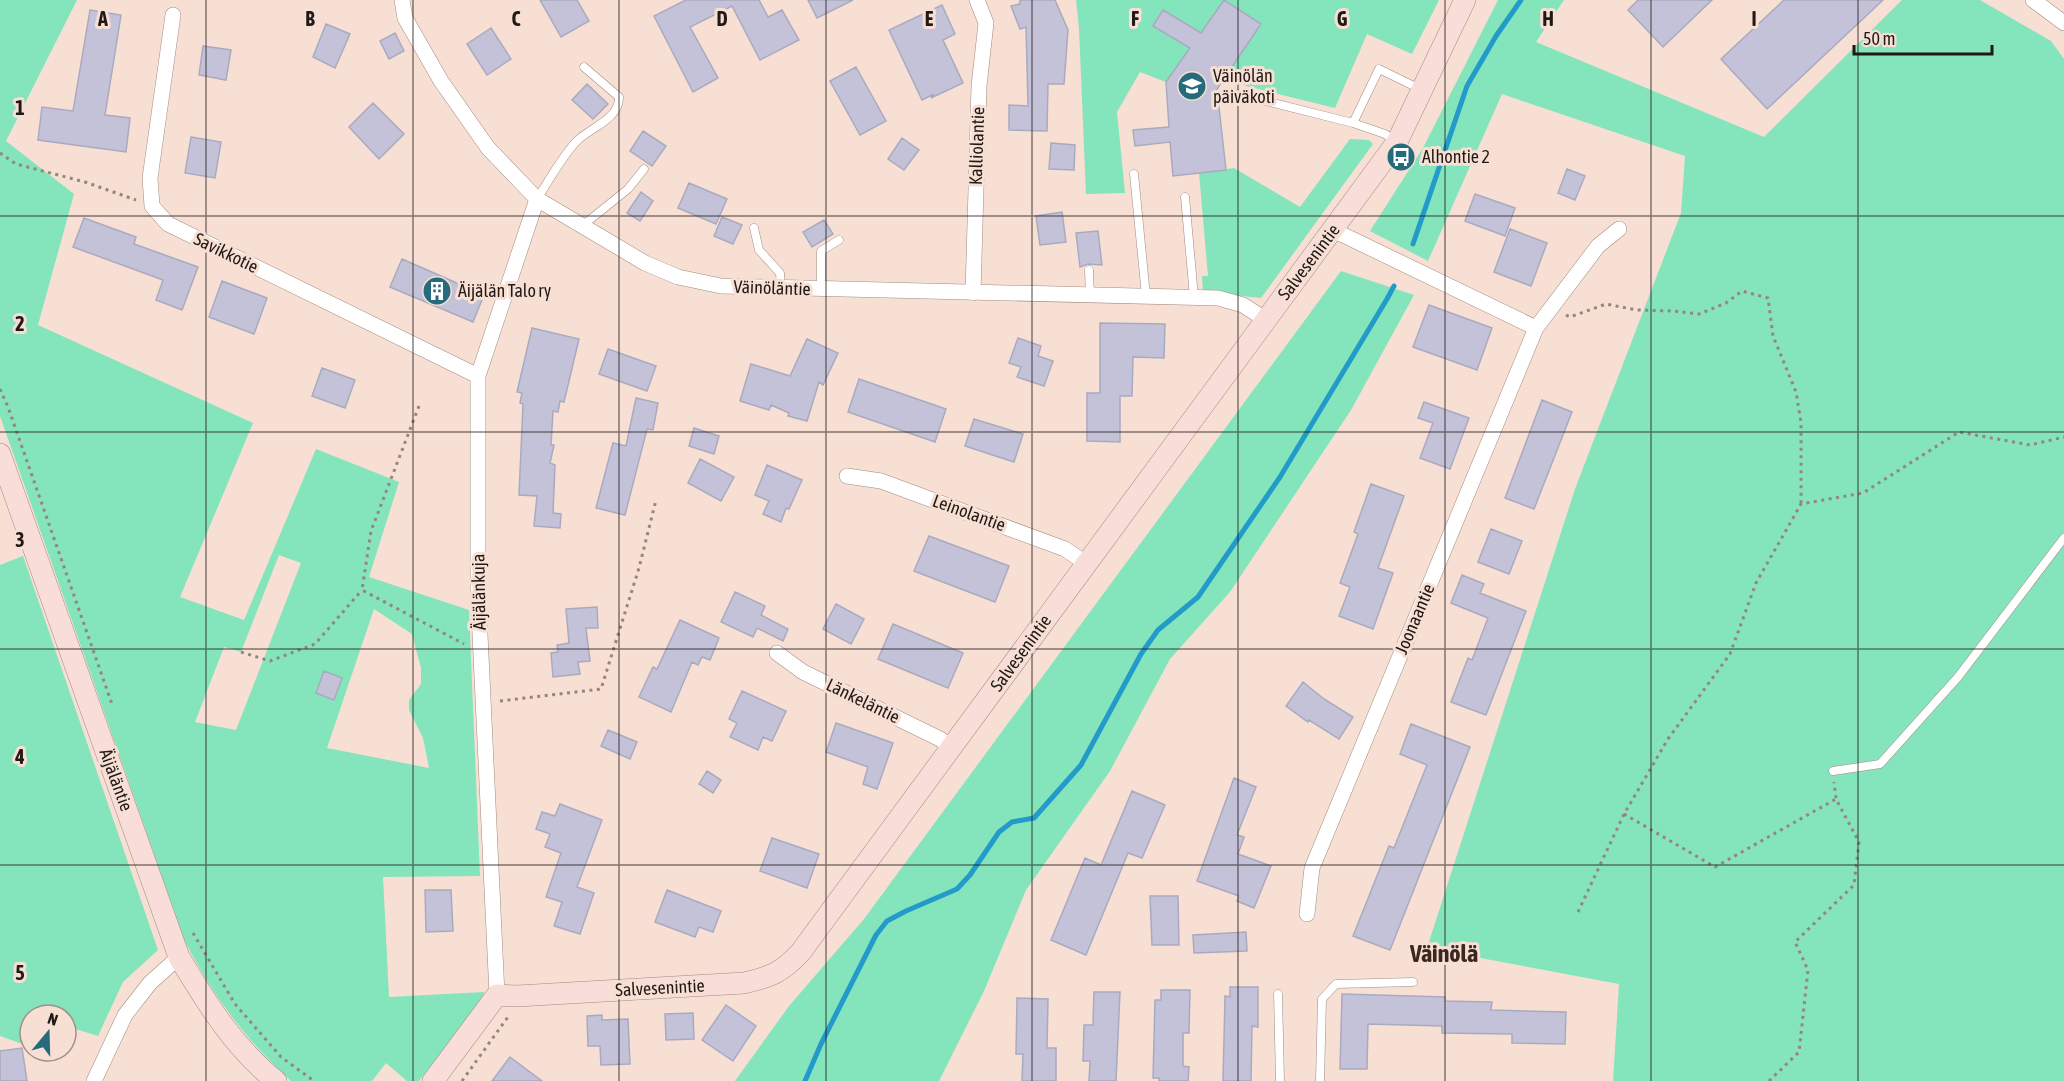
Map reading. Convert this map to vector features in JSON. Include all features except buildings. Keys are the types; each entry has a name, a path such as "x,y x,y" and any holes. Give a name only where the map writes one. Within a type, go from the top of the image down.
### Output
{"street":[{"name":"Väinöläntie","path":"402,0 405,18 441,81 488,148 537,199 645,263 678,277 721,286 1218,298 1243,305 1266,320"},
{"name":"Kalliolantie","path":"973,293 979,86 986,23 978,0"},
{"name":"Salvesenintie","path":"497,995 517,996 744,983 764,978 786,968 800,953 1397,142 1465,0"},
{"path":"2033,0 2064,23"},
{"path":"152,206 150,178 173,15"},
{"name":"Äijälänkuja","path":"497,995 478,592 478,376 537,199"},
{"name":"Savikkotie","path":"152,206 168,224 478,376"},
{"name":"Joonaantie","path":"1307,914 1312,868 1536,328 1598,246 1619,229"},
{"path":"1333,230 1536,328"},
{"name":"Äijäläntie","path":"0,454 179,957 216,1018 264,1072 276,1081"},
{"name":"Leinolantie","path":"847,476 881,481 1065,549 1087,564"},
{"name":"Länkeläntie","path":"777,653 803,672 951,747"},
{"path":"94,1081 125,1015 150,982 179,957"},
{"path":"434,1081 497,995"}],"lane":[{"path":"537,199 576,141 616,111 619,103 619,97 584,67"},
{"path":"1353,123 1378,69 1422,90"},
{"path":"1234,93 1353,123 1385,134 1397,142"},
{"path":"582,226 628,189 644,169"},
{"path":"1134,174 1146,296"},
{"path":"1185,197 1194,297"},
{"path":"754,228 759,250 780,273 781,288"},
{"path":"821,289 821,251 840,240"},
{"path":"1089,270 1090,296"},
{"path":"1833,771 1880,764 1958,676 2064,538"},
{"path":"1320,1081 1322,999 1336,984 1413,982"},
{"path":"1278,994 1280,1081"}],"path":[{"path":"0,153 16,164 85,182 152,206"},
{"path":"1551,308 1570,317 1606,304 1636,310 1699,314 1726,303 1742,291 1768,298 1773,336 1796,392 1801,422 1801,504 1756,583 1730,654 1668,739 1624,814 1578,912"},
{"path":"0,389 115,713"},
{"path":"241,652 270,661 315,644 362,590 371,531 419,406"},
{"path":"1801,504 1863,493 1959,432 2030,445 2064,436"},
{"path":"483,703 601,688 639,568 656,500"},
{"path":"362,590 481,653"},
{"path":"1769,1081 1798,1052 1808,970 1795,942 1854,885 1859,842 1836,799 1833,771"},
{"path":"1624,814 1715,867 1836,799"},
{"path":"190,928 235,1004 281,1057 314,1081"},
{"path":"462,1081 513,1009"}],"green space":[{"path":"0,0 77,0 6,141 74,194 38,325 253,423 180,597 244,620 316,449 399,482 369,577 469,610 480,876 383,877 389,997 484,992 482,1001 419,1081 407,1081 386,1063 372,1081 291,1081 259,1049 219,999 185,942 0,416","holes":["279,555 301,563 236,730 195,722 224,647 241,652","374,609 412,634 421,668 421,684 409,700 409,710 423,738 429,768 327,748"]},
{"path":"1076,0 1224,0 1166,82 1140,72 1117,112 1125,193 1086,194"},
{"path":"1225,0 1439,0 1412,54 1367,34 1335,108 1246,86 1227,74 1261,24"},
{"path":"1498,0 1564,0 1536,42 1764,137 1902,0 1980,0 2051,41 2064,59 2064,1081 1613,1081 1619,984 1427,948 1575,489 1681,213 1685,156 1502,94 1428,261 1370,231 1423,148"},
{"path":"1350,139 1369,140 1373,144 1261,298 1203,292 1202,276 1208,276 1199,173 1234,168 1300,207"},
{"path":"1341,271 1414,295 1351,410 1230,592 1170,659 1110,771 1026,890 984,991 939,1081 735,1081 789,1006 864,919"},
{"path":"23,556 158,950 123,982 98,1036 78,1030 78,1003 18,1003 18,1042 0,1036 0,565"}],"waterway":[{"path":"1413,244 1467,86 1496,36 1521,0"},
{"path":"805,1081 876,935 887,921 957,889 970,875 999,832 1012,822 1034,818 1081,765 1141,654 1158,630 1198,597 1280,477 1394,286"}],"place":[{"name":"Väinölän päiväkoti","path":"1192,86"},
{"name":"Alhontie 2","path":"1401,157"},
{"name":"Äijälän Talo ry","path":"437,291"}],"district":[{"name":"Väinölä","path":"1444,954"}]}
